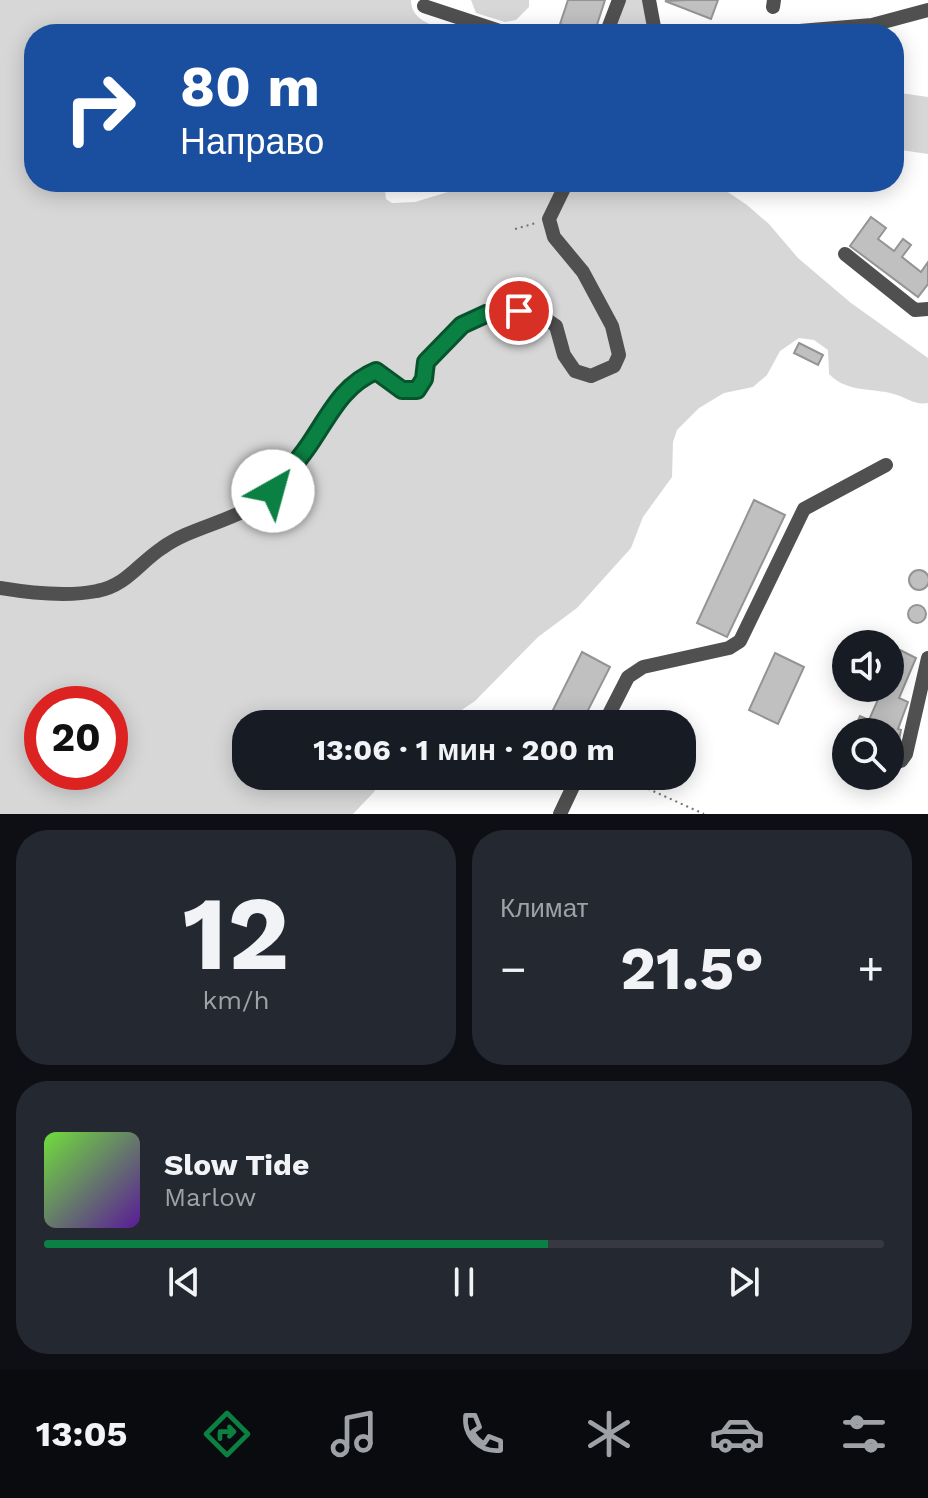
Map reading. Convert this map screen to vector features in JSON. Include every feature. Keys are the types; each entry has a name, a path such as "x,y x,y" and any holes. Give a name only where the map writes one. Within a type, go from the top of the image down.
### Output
{"lane":[{"path":"610,24 619,0"},
{"path":"649,0 653,24"},
{"path":"424,6 479,24"},
{"path":"876,24 928,10"},
{"path":"0,588 68,594 99,591 132,575 162,547 239,516 273,491 307,448 341,395 359,378 376,371 402,390 417,390 424,379 426,362 462,325 486,314 519,311 538,314 556,326 564,355 575,371 591,376 614,366 619,355 612,326 583,272 554,237 549,219 562,192"},
{"path":"845,254 915,310 928,309"},
{"path":"611,710 628,677 643,667 729,648 740,641 804,509 886,465"},
{"path":"904,757 928,658"},
{"path":"560,814 571,790"}],"path":[{"path":"515,229 549,219"},
{"path":"651,790 704,814"}],"shaded area":[{"path":"0,0 411,0 416,15 431,24 24,24 24,192 385,192 386,199 392,203 415,202 448,192 728,192 769,224 798,258 851,303 928,358 928,403 919,403 888,393 844,385 829,374 828,350 814,340 799,338 780,351 767,375 753,387 724,393 699,408 677,430 673,442 672,477 643,517 631,548 577,608 538,637 475,701 462,710 232,710 232,790 374,792 353,814 0,814"},
{"path":"471,0 529,0 529,7 516,20 505,22 476,13"},
{"path":"624,0 643,0 649,24 616,24"},
{"path":"904,93 928,97 928,154 904,150"}],"building":[{"path":"568,0 605,0 597,24 560,24"},
{"path":"718,0 711,19 665,1"},
{"path":"871,217 886,228 878,239 894,251 903,239 911,245 902,257 921,272 928,262 928,284 918,297 850,246"},
{"path":"799,343 823,355 818,365 794,353"},
{"path":"754,500 785,515 727,637 697,623"},
{"path":"919,570 926,573 929,580 926,587 919,590 912,587 909,580 912,573"},
{"path":"913,605 921,605 926,614 924,621 913,623 908,618 908,610"},
{"path":"582,652 610,667 588,710 553,710"},
{"path":"904,652 916,658 904,686"},
{"path":"775,653 804,667 778,724 749,710"},
{"path":"877,702 908,702 902,718 870,718"}],"route":[{"path":"273,491 307,448 341,395 359,378 376,371 402,390 417,390 424,379 426,362 462,325 486,314 519,311"}]}
